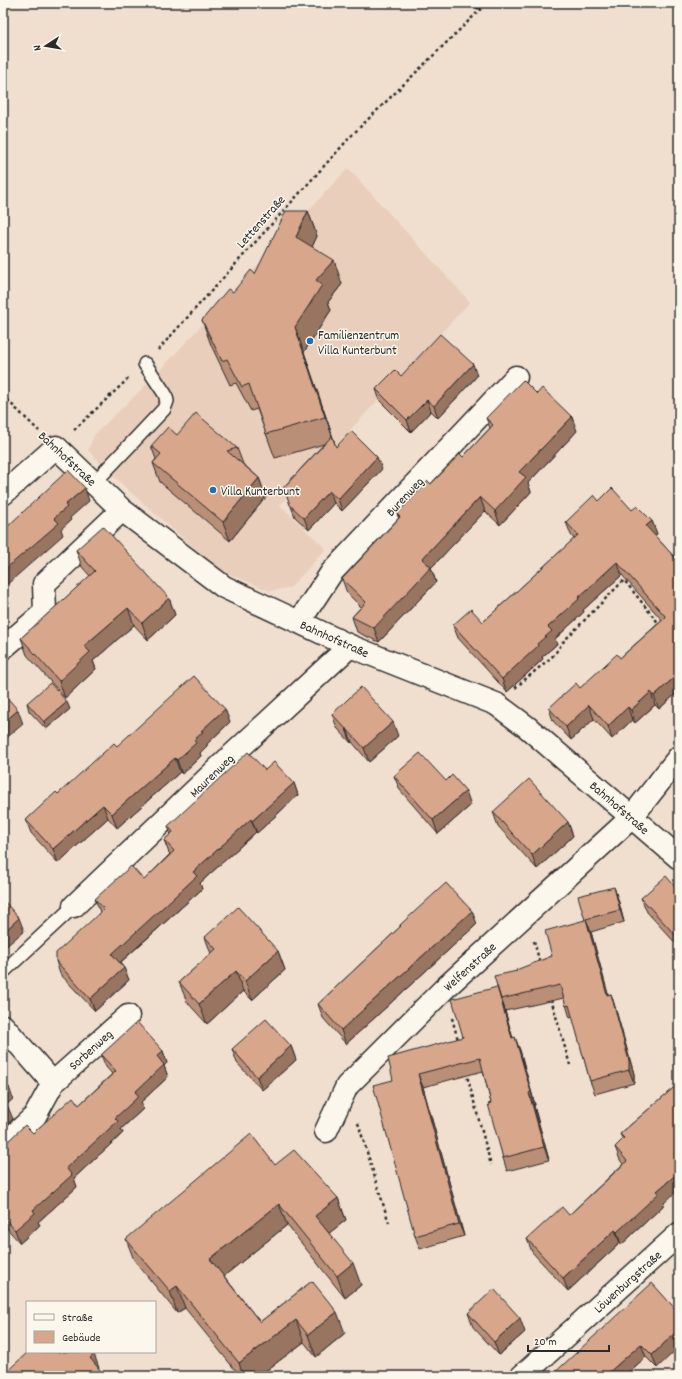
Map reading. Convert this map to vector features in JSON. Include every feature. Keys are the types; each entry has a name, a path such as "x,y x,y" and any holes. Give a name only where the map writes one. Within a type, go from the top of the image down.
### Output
{"street":[{"name":"Burenweg","path":"299,622 332,572 516,376"},
{"name":"Bahnhofstraße","path":"56,447 122,510 224,587 350,646 496,704 527,727 679,858"},
{"path":"3,494 56,447"},
{"path":"3,648 45,612 44,584 122,510"},
{"name":"Maurenweg","path":"74,906 230,756 350,646"},
{"name":"Welfenstraße","path":"326,1131 347,1086 444,989 631,818 679,757"},
{"name":"Sorbenweg","path":"3,1145 35,1116 53,1083 128,1016"},
{"path":"3,1026 53,1083"},
{"name":"Löwenburgstraße","path":"522,1376 679,1234"}],"lane":[{"path":"94,482 164,409 167,402 165,394 145,364"},
{"path":"3,972 74,906"}],"path":[{"path":"472,3 480,10"},
{"name":"Lettenstraße","path":"56,447 145,364 353,134 487,3"},
{"name":"Bahnhofstraße","path":"3,396 56,447"},
{"path":"496,704 554,655 563,642 624,580 663,629"},
{"path":"526,914 541,967"},
{"path":"444,989 458,1042"},
{"path":"550,997 570,1065"},
{"path":"464,1065 491,1165"},
{"path":"347,1086 389,1223"}],"shaded area":[{"name":"Familienzentrum Villa Kunterbunt","path":"348,168 470,302 280,505 326,549 290,588 270,591 218,569 127,489 88,450 95,434 150,381"}],"building":[{"path":"286,211 308,211 296,237 334,260 316,280 322,285 295,327 325,417 266,434 249,384 242,387 227,359 222,361 202,320 228,289 233,292 251,270 255,274"},
{"path":"440,334 473,364 434,406 427,400 407,420 376,389 395,370 401,376"},
{"path":"523,380 537,394 542,388 572,417 519,472 526,477 495,511 480,497 422,559 431,567 374,628 352,617 366,602 342,579 400,517 397,514 428,481 431,484 460,454 463,457 493,425 486,418"},
{"name":"Villa Kunterbunt","path":"196,413 237,448 227,451 259,478 223,522 153,463 161,454 151,446 168,427 177,435"},
{"path":"351,431 377,457 338,499 329,491 304,518 290,505 284,487 332,436 336,447"},
{"path":"68,470 85,488 65,505 67,507 54,518 59,523 3,571 3,531"},
{"path":"612,488 632,510 637,506 652,521 646,526 679,562 679,673 654,696 651,692 631,710 628,707 608,726 589,705 566,727 549,708 576,683 580,688 617,654 620,658 666,617 617,562 548,627 552,631 502,679 453,625 471,609 483,622 578,535 566,522 594,495 599,501"},
{"path":"103,526 169,598 142,623 128,608 84,646 90,652 59,681 21,638 95,571 76,550"},
{"path":"194,676 225,709 201,731 203,732 194,740 196,743 177,760 175,758 112,814 103,805 53,849 26,820 56,792 58,794 114,743 117,746"},
{"path":"50,683 67,702 44,722 27,703"},
{"path":"361,687 393,722 364,748 332,714"},
{"path":"3,693 18,710 3,723"},
{"path":"248,752 265,770 274,762 294,783 252,821 251,819 193,872 197,876 112,954 124,968 90,999 56,961 56,953 104,909 95,899 131,866 144,880 174,851 164,840 173,832 168,826"},
{"path":"420,753 446,781 452,775 466,791 433,820 394,776"},
{"path":"679,774 679,785 674,780"},
{"path":"529,779 568,822 532,855 493,812"},
{"path":"666,876 679,891 679,939 641,898"},
{"path":"446,883 472,911 341,1030 318,1004"},
{"path":"614,887 620,910 586,919 607,995 611,994 629,1061 629,1070 590,1081 569,1005 566,1006 560,985 501,999 494,976 517,971 516,970 552,956 545,931 585,920 578,896"},
{"path":"3,900 19,918 3,933"},
{"path":"238,907 278,951 245,981 236,971 199,1004 179,982 216,949 205,937"},
{"path":"497,987 512,1038 515,1037 531,1092 529,1093 544,1147 503,1158 488,1104 491,1103 480,1058 418,1074 459,1224 415,1236 373,1085 393,1080 388,1058 463,1037 452,999"},
{"path":"266,1019 291,1046 257,1077 232,1049"},
{"path":"137,1022 163,1051 157,1056 164,1065 135,1092 139,1096 115,1118 118,1121 66,1168 72,1175 33,1210 35,1213 15,1230 3,1217 3,1160 5,1158 3,1155 3,1144 25,1125 33,1133 73,1097 79,1105 116,1071 101,1055"},
{"path":"3,1081 9,1087 3,1092"},
{"path":"679,1083 679,1172 657,1191 659,1193 617,1232 615,1230 563,1278 527,1239 562,1207 569,1215 627,1161 615,1147 624,1138 620,1134"},
{"path":"3,1101 8,1107 3,1112"},
{"path":"251,1134 275,1165 294,1150 338,1198 315,1216 353,1263 337,1276 279,1204 210,1259 260,1322 312,1281 337,1312 308,1335 296,1320 239,1363 177,1286 170,1291 126,1239"},
{"path":"652,1283 679,1313 679,1329 652,1355 641,1344 607,1374 609,1376 551,1376"},
{"path":"494,1289 520,1318 494,1342 468,1313"},
{"path":"27,1353 93,1353 94,1354 90,1358 105,1376 42,1376 40,1374 38,1376 3,1375"}],"place":[{"name":"Familienzentrum Villa Kunterbunt","path":"310,341"},
{"name":"Villa Kunterbunt","path":"213,490"}]}
